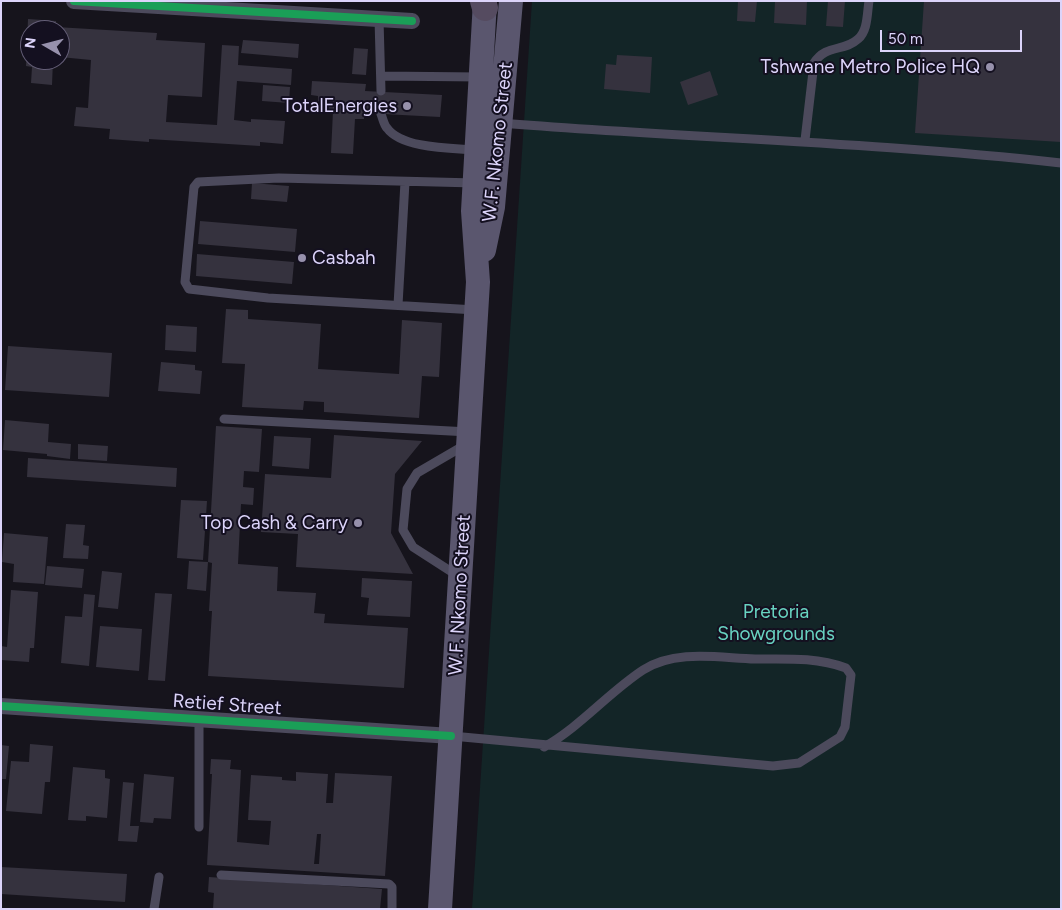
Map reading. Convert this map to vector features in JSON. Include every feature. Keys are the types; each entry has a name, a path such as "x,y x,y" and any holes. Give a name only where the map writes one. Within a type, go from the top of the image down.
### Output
{"main road":[{"name":"W.F. Nkomo Street","path":"478,282 473,211 476,150 490,122 511,1"},
{"name":"W.F. Nkomo Street","path":"440,909 478,282 493,207 490,122 480,77 484,4"}],"street":[{"path":"74,1 412,21"},
{"name":"Retief Street","path":"1,706 451,736"}],"lane":[{"path":"805,140 814,63 820,54 858,40 865,27 868,1"},
{"path":"379,19 381,91"},
{"path":"381,76 480,77"},
{"path":"381,114 387,128 394,135 409,142 428,146 476,150"},
{"path":"490,122 805,140 978,154 1061,164"},
{"path":"475,183 279,178 198,182 194,188 186,282 189,289 258,297 476,310"},
{"path":"398,305 405,182"},
{"path":"224,419 469,438"},
{"path":"461,577 413,547 403,530 407,489 417,473 469,438"},
{"path":"451,736 544,747 773,766 799,764 840,737 845,727 851,675 846,668 809,659 702,656 675,658 645,669 575,727 544,747"},
{"path":"199,719 199,827"},
{"path":"221,875 389,884 392,887 392,909"},
{"path":"154,909 159,877"}],"green space":[{"name":"Pretoria Showgrounds","path":"532,1 1061,1 1061,909 472,909"}],"building":[{"path":"738,1 757,1 755,22 737,21"},
{"path":"775,1 807,1 806,25 774,23"},
{"path":"828,1 845,1 843,27 826,26"},
{"name":"Tshwane Metro Police HQ","path":"924,1 1061,1 1061,142 915,133"},
{"path":"70,28 157,33 156,40 205,43 202,97 168,95 166,122 217,125 222,45 239,46 238,65 292,69 291,85 237,81 234,120 251,122 251,119 285,121 283,144 260,142 260,146 149,139 149,142 109,139 110,129 74,126 76,107 88,108 91,60 70,58"},
{"path":"243,40 299,44 298,58 241,53"},
{"path":"354,48 368,49 366,75 352,74"},
{"path":"617,55 652,57 650,93 604,89 606,64 616,65"},
{"path":"32,70 53,70 52,85 31,83"},
{"path":"710,71 718,95 688,105 680,82"},
{"path":"312,81 366,84 365,91 442,95 440,117 364,113 364,119 355,119 353,154 331,153 333,111 318,110 318,96 311,95"},
{"path":"263,85 290,87 289,103 262,101"},
{"path":"252,183 289,186 287,202 251,199"},
{"path":"200,221 297,229 295,252 198,244"},
{"path":"197,254 294,262 292,284 196,276"},
{"path":"226,309 248,310 248,319 321,324 318,369 399,374 402,320 442,323 439,377 422,376 419,418 324,412 324,402 304,401 303,410 242,407 245,364 222,363"},
{"path":"166,325 197,327 196,352 165,350"},
{"path":"8,346 112,353 109,397 5,390"},
{"path":"161,362 195,365 195,370 202,371 200,394 158,391"},
{"path":"5,420 49,424 48,442 71,444 70,459 47,456 47,454 3,450"},
{"path":"216,426 262,429 259,472 244,471 243,487 254,488 253,505 241,504 238,564 278,567 277,591 316,593 314,613 325,614 324,623 408,628 404,688 208,676 212,611 209,611 212,563 208,562"},
{"path":"334,435 422,441 395,474 391,533 413,574 296,567 298,534 261,532 265,474 331,478"},
{"path":"274,436 311,438 309,469 272,466"},
{"path":"78,444 108,446 107,461 78,459"},
{"path":"28,458 177,468 176,487 27,477"},
{"path":"181,500 207,501 203,560 177,558"},
{"path":"66,524 85,525 83,545 89,546 88,559 63,558"},
{"path":"4,533 48,537 44,584 13,582 14,564 2,562"},
{"path":"189,561 208,562 206,591 187,589"},
{"path":"47,566 84,569 82,588 45,585"},
{"path":"102,571 122,573 118,609 98,607"},
{"path":"362,578 412,581 410,617 367,615 369,598 361,597"},
{"path":"11,590 38,592 34,648 30,648 29,662 1,660 1,646 7,647"},
{"path":"155,593 172,594 165,681 148,680"},
{"path":"84,594 95,595 89,666 61,663 65,616 82,617"},
{"path":"100,626 142,629 139,671 96,667"},
{"path":"30,744 53,746 50,782 45,782 42,814 6,811 11,761 29,762"},
{"path":"1,745 9,746 6,779 1,779"},
{"path":"211,759 231,760 230,769 241,770 237,842 269,845 271,821 248,820 251,775 282,777 282,780 296,781 296,772 328,774 326,803 333,803 335,773 392,776 385,876 207,865 212,774 210,774","holes":["317,834 321,834 319,864 314,864"]},
{"path":"73,767 105,770 105,778 110,779 107,818 86,816 86,821 68,820"},
{"path":"144,774 174,777 171,819 154,818 153,823 140,822"},
{"path":"123,782 134,783 130,826 139,826 137,842 118,841"},
{"path":"1,867 127,874 125,902 1,894"},
{"path":"209,877 382,889 380,909 213,909 214,893 208,892"}],"cycle path":[{"path":"74,1 412,21"},
{"path":"1,706 451,736"}],"place":[{"name":"Tshwane Metro Police HQ","path":"990,67"},
{"name":"TotalEnergies","path":"407,106"},
{"name":"Casbah","path":"302,258"},
{"name":"Top Cash & Carry","path":"358,523"}]}
